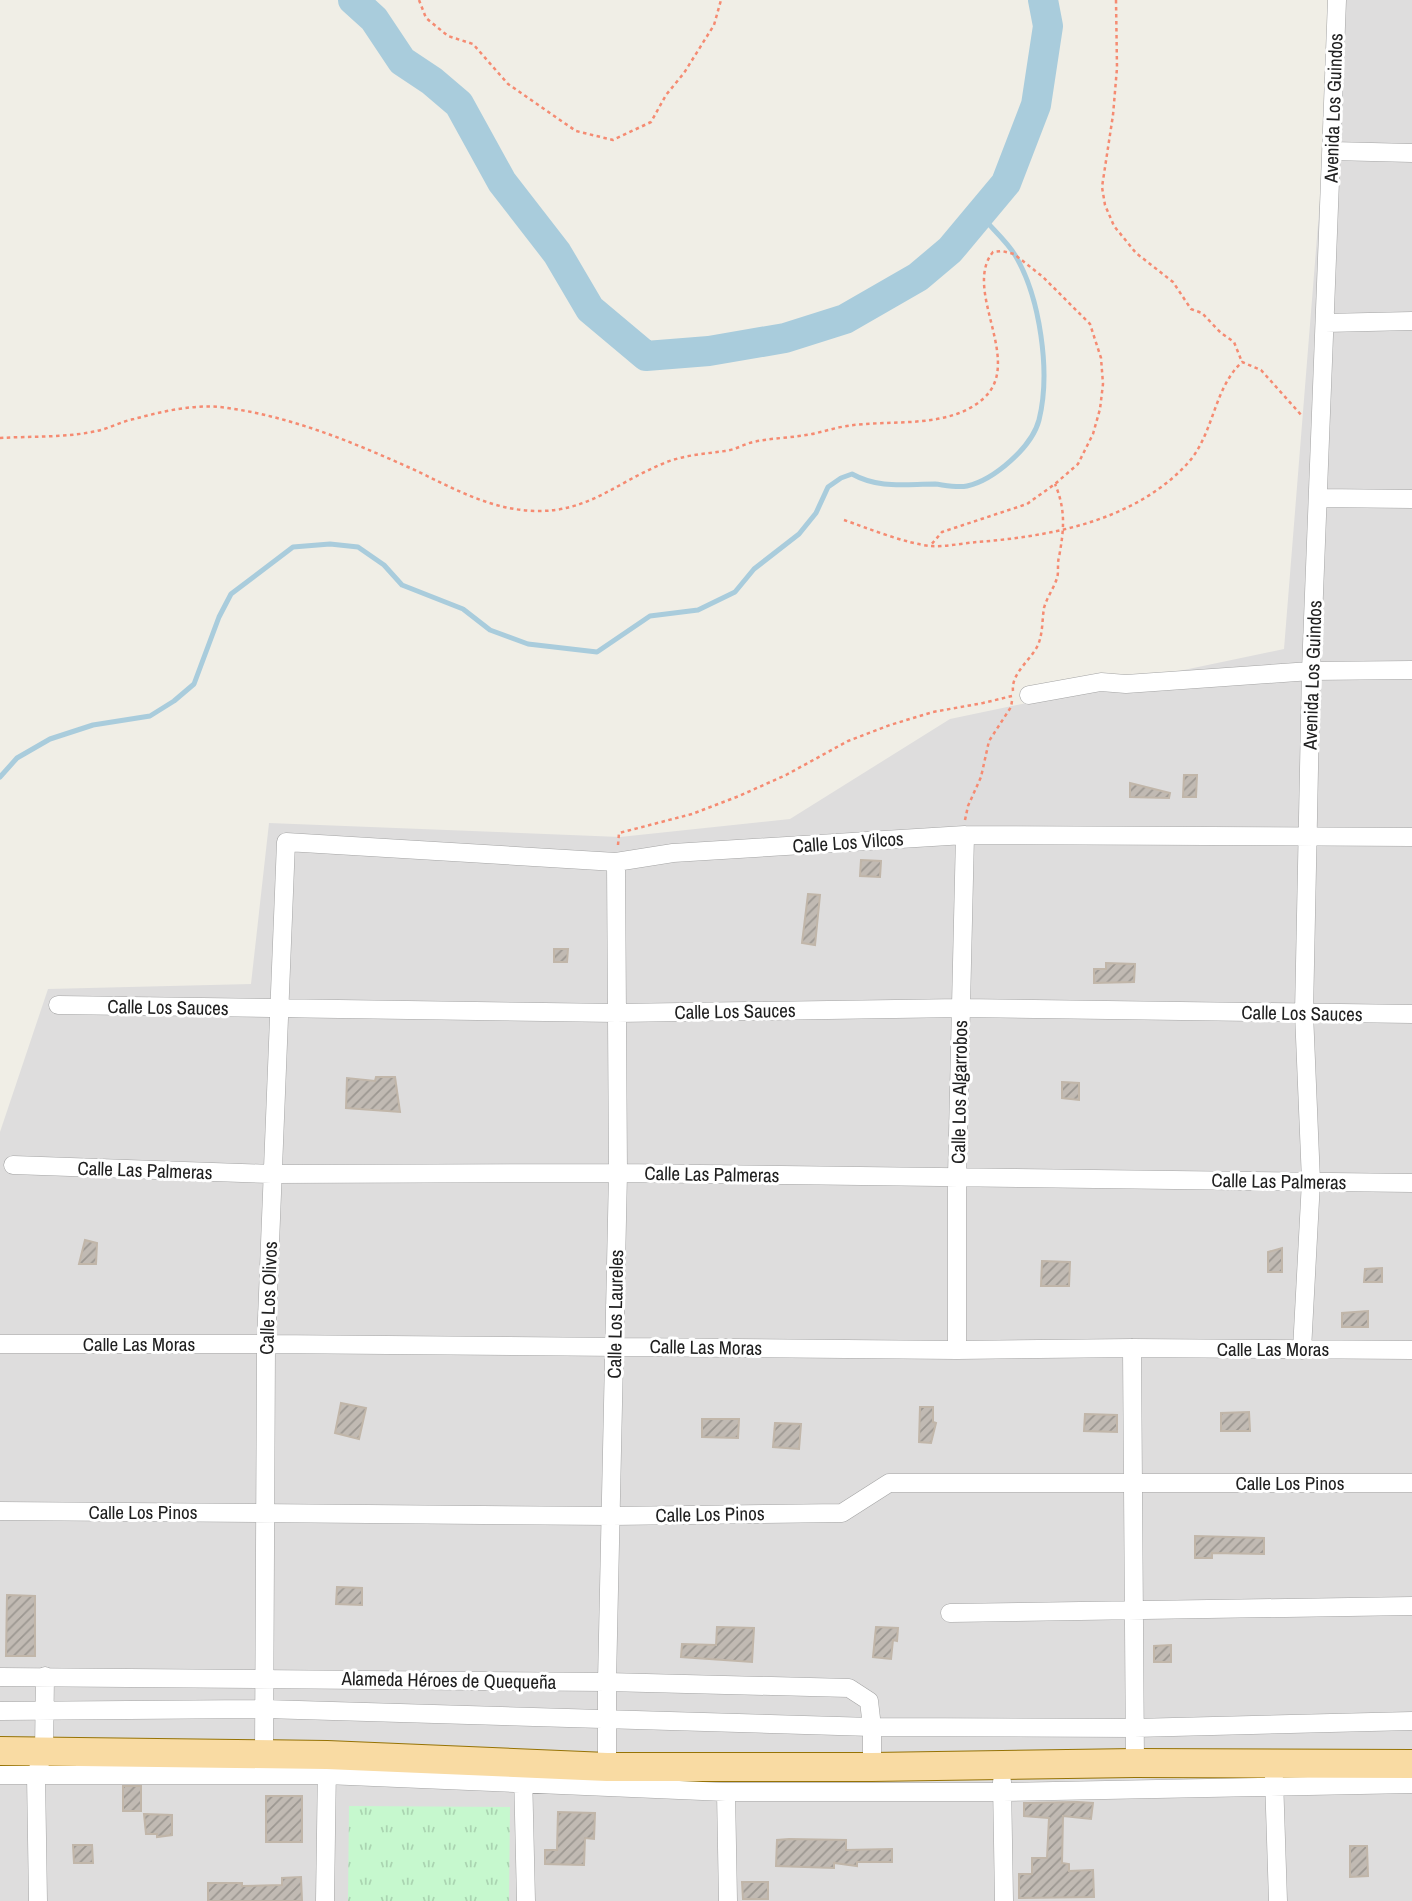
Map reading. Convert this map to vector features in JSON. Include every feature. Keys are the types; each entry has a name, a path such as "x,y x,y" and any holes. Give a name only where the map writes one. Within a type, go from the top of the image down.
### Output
{"main road":[{"path":"0,1751 40,1763 264,1754 327,1765 523,1774 607,1767 872,1767 1002,1779 1135,1763 1273,1775 1412,1764"}],"street":[{"name":"Avenida Los Guindos","path":"1302,1350 1311,1181 1304,1013 1311,671 1337,0"},
{"path":"1332,151 1412,153"},
{"path":"1325,323 1412,321"},
{"path":"1319,498 1412,499"},
{"path":"1021,695 1101,682 1126,684 1311,671 1412,670"},
{"name":"Calle Los Vilcos","path":"286,842 616,862 673,853 965,835 1412,837"},
{"name":"Calle Los Algarrobos","path":"957,1350 957,1177 965,835"},
{"name":"Calle Los Olivos","path":"264,1754 267,1344 286,842"},
{"name":"Calle Los Laureles","path":"607,1767 618,1173 616,862"},
{"name":"Calle Los Sauces","path":"58,1005 617,1013 961,1008 1412,1014"},
{"name":"Calle Las Palmeras","path":"13,1165 272,1174 618,1173 1412,1182"},
{"name":"Calle Las Moras","path":"0,1344 1412,1350"},
{"path":"1132,1348 1135,1763"},
{"name":"Calle Los Pinos","path":"0,1511 612,1516 842,1513 890,1483 1412,1483"},
{"path":"950,1613 1412,1606"},
{"path":"38,1901 40,1763 45,1676"},
{"name":"Alameda Héroes de Quequeña","path":"0,1677 607,1682 849,1688 869,1701 872,1767"},
{"name":"Alameda Héroes de Quequeña","path":"0,1711 265,1709 872,1727"},
{"path":"872,1727 1135,1728 1412,1721"},
{"path":"0,1775 40,1763 327,1765 325,1901"},
{"path":"526,1901 523,1774 726,1792 1002,1779 1273,1775 1412,1784"},
{"path":"1273,1775 1278,1901"},
{"path":"1002,1779 1004,1901"},
{"path":"726,1792 728,1901"}],"path":[{"path":"419,0 426,18 448,36 473,44 508,84 576,131 613,140 651,122 666,95 684,73 714,25 721,0"},
{"path":"1116,0 1117,68 1113,115 1101,187 1114,226 1136,253 1173,282 1191,309 1202,313 1234,342 1242,362 1261,370 1306,420 1322,426"},
{"path":"0,438 99,430 133,419 194,407 227,408 328,433 469,497 534,511 559,510 593,500 662,463 703,453 728,451 751,442 807,435 849,426 908,423 950,416 969,409 986,396 996,379 1000,360 988,316 984,276 986,261 993,253 1002,251 1014,254 1043,277 1090,324 1101,358 1103,384 1093,434 1078,464 1027,504 942,532 930,546"},
{"path":"844,520 930,546 1010,540 1063,530 1108,517 1138,502 1188,463 1205,437 1230,373 1242,362"},
{"path":"1021,695 1012,686 1037,647 1045,606 1058,577 1063,502 1055,484"},
{"path":"965,835 968,806 981,777 989,741 1021,695"},
{"path":"616,862 619,833 672,820 739,796 786,775 848,741 890,725 933,712 1021,695"}],"shaded area":[{"path":"1336,0 1412,0 1412,1901 0,1901 0,1132 48,989 251,984 269,823 620,837 790,819 950,719 1284,649"}],"green space":[{"path":"349,1806 510,1807 509,1901 348,1901"}],"building":[{"path":"1184,775 1197,775 1196,797 1183,797"},
{"path":"1130,783 1170,793 1169,798 1130,797"},
{"path":"861,860 881,861 880,877 860,876"},
{"path":"808,894 820,895 815,945 802,943"},
{"path":"554,949 568,949 567,962 554,962"},
{"path":"1106,963 1135,964 1134,982 1094,983 1094,969 1106,969"},
{"path":"376,1077 395,1077 400,1112 346,1108 347,1078 375,1081"},
{"path":"1062,1082 1079,1083 1079,1100 1062,1098"},
{"path":"85,1240 97,1243 96,1264 79,1264"},
{"path":"1282,1248 1282,1272 1268,1272 1268,1252"},
{"path":"1042,1261 1070,1262 1069,1286 1041,1286"},
{"path":"1382,1268 1382,1282 1364,1282 1365,1269"},
{"path":"1368,1311 1368,1327 1342,1327 1342,1313"},
{"path":"341,1403 366,1408 359,1439 335,1433"},
{"path":"920,1407 933,1407 933,1422 936,1423 931,1443 919,1442"},
{"path":"1249,1412 1250,1431 1221,1431 1221,1413"},
{"path":"1085,1414 1117,1415 1117,1432 1084,1431"},
{"path":"702,1419 739,1419 738,1438 702,1437"},
{"path":"775,1423 801,1424 799,1449 773,1447"},
{"path":"1195,1536 1264,1538 1264,1554 1212,1553 1212,1558 1195,1558"},
{"path":"337,1587 362,1588 362,1605 336,1604"},
{"path":"7,1595 35,1596 35,1656 6,1656"},
{"path":"717,1627 754,1628 752,1662 681,1657 682,1644 716,1645"},
{"path":"876,1627 898,1628 897,1641 893,1640 891,1659 873,1657"},
{"path":"1171,1645 1171,1662 1154,1662 1154,1646"},
{"path":"123,1786 141,1786 141,1811 123,1811"},
{"path":"266,1796 302,1796 302,1842 266,1842"},
{"path":"1024,1803 1093,1803 1091,1819 1063,1816 1062,1863 1069,1864 1069,1871 1093,1870 1094,1897 1019,1898 1019,1874 1032,1874 1032,1858 1047,1858 1049,1818 1024,1816"},
{"path":"558,1812 595,1813 594,1839 585,1838 584,1865 545,1864 545,1850 557,1850"},
{"path":"144,1814 172,1815 172,1835 157,1837 157,1834 146,1834"},
{"path":"777,1840 846,1840 846,1850 892,1849 892,1862 857,1862 857,1866 834,1863 834,1868 776,1866"},
{"path":"73,1845 92,1845 93,1863 74,1863"},
{"path":"1350,1846 1367,1846 1368,1876 1350,1877"},
{"path":"301,1877 302,1901 208,1901 208,1883 282,1885 282,1878"},
{"path":"742,1882 768,1882 768,1899 743,1899"}],"waterway":[{"path":"353,0 374,19 402,61 432,81 459,104 502,182 557,253 590,309 646,356 709,351 785,338 845,319 918,277 950,250 1006,183 1036,105 1048,26 1043,0"},
{"path":"0,777 17,758 50,739 93,725 150,716 174,701 194,684 219,617 231,594 293,547 330,544 358,547 384,565 402,585 463,609 490,630 528,644 597,652 650,616 698,610 735,592 754,569 799,534 816,513 828,487 841,478 852,474 882,484 959,487 978,483 989,477 1000,470 1029,441 1039,420 1044,380 1037,313 1024,272 1015,255 980,214"}]}
